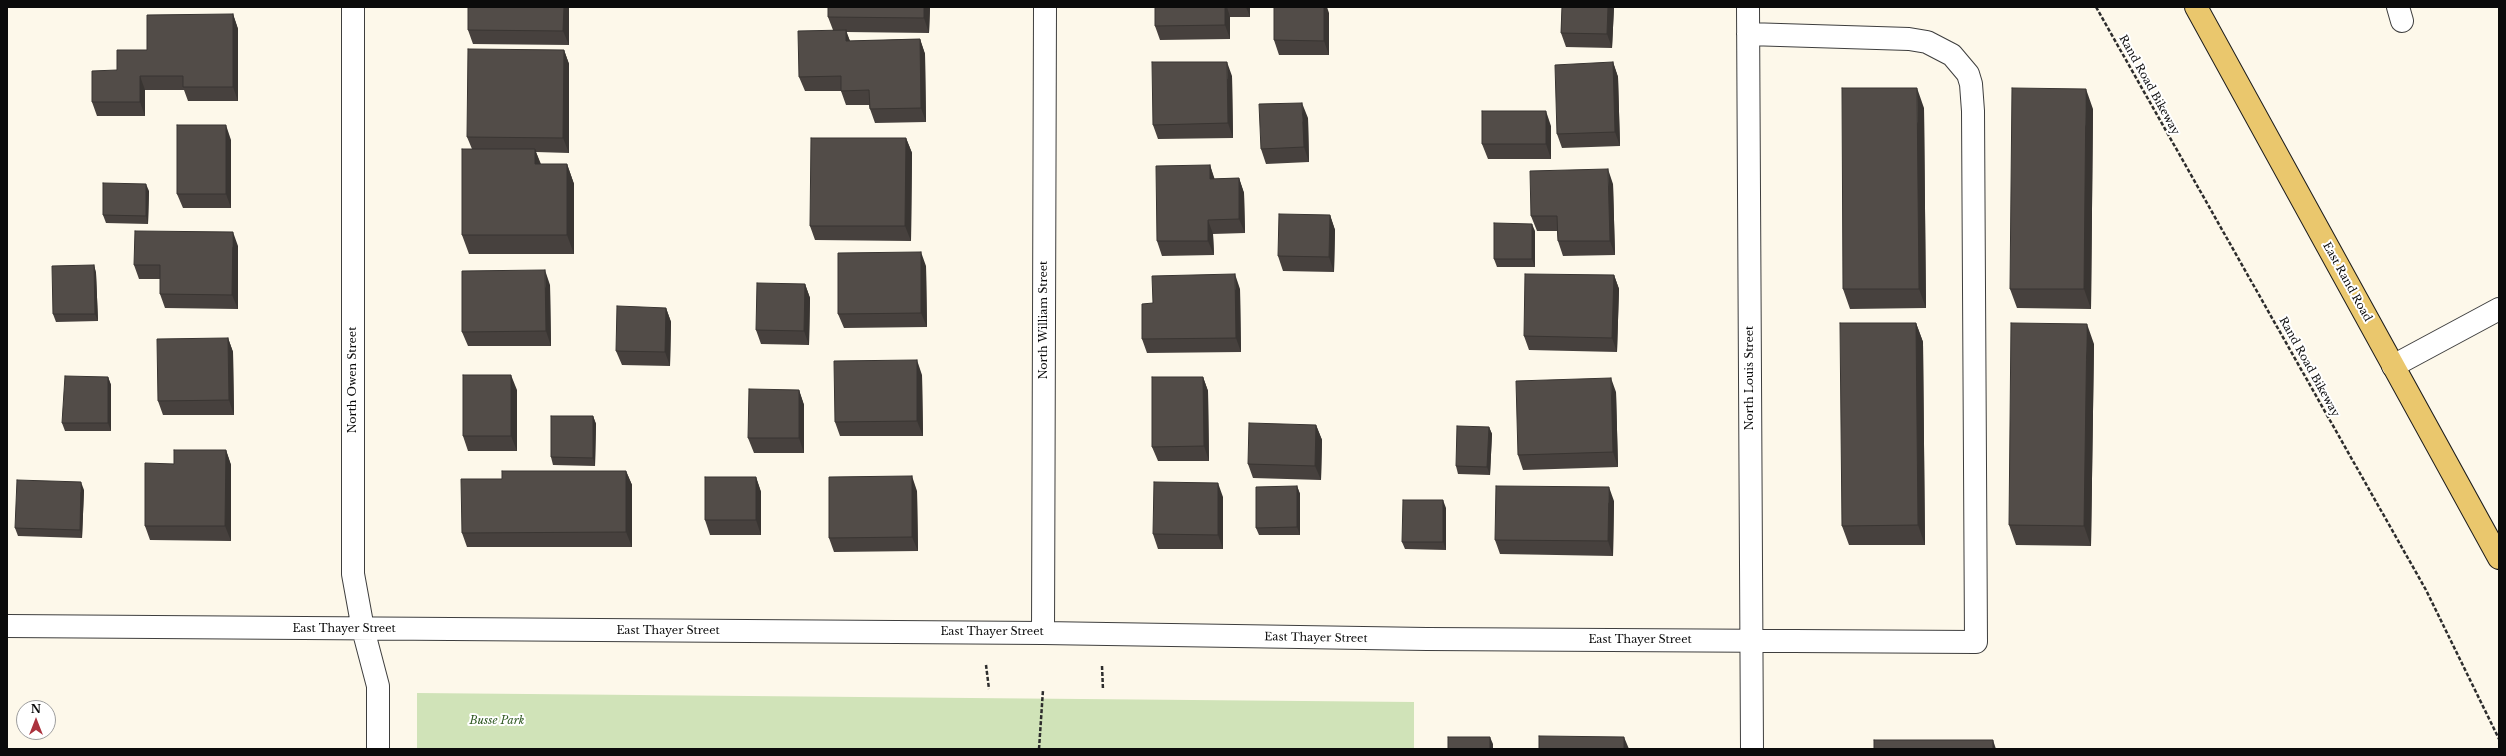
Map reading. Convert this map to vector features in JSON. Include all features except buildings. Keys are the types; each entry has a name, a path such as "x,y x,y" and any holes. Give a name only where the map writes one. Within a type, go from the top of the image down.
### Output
{"main road":[{"name":"East Rand Road","path":"2196,7 2499,558"}],"street":[{"name":"North Owen Street","path":"353,7 353,574 363,629 378,686 378,749"},
{"name":"North William Street","path":"1043,633 1045,7"},
{"name":"North Louis Street","path":"1748,7 1752,749"},
{"name":"East Thayer Street","path":"7,626 1043,633 1427,640 1976,642 1973,111 1971,84 1968,74 1952,55 1926,42 1909,39 1748,34"},
{"path":"2393,366 2499,309"}],"path":[{"name":"Rand Road Bikeway","path":"2096,7 2426,590 2499,739"},
{"path":"985,662 989,689"},
{"path":"1102,664 1103,690"},
{"path":"1039,749 1043,690"}],"green space":[{"name":"Busse Park","path":"417,693 1414,702 1414,749 417,749"}]}
